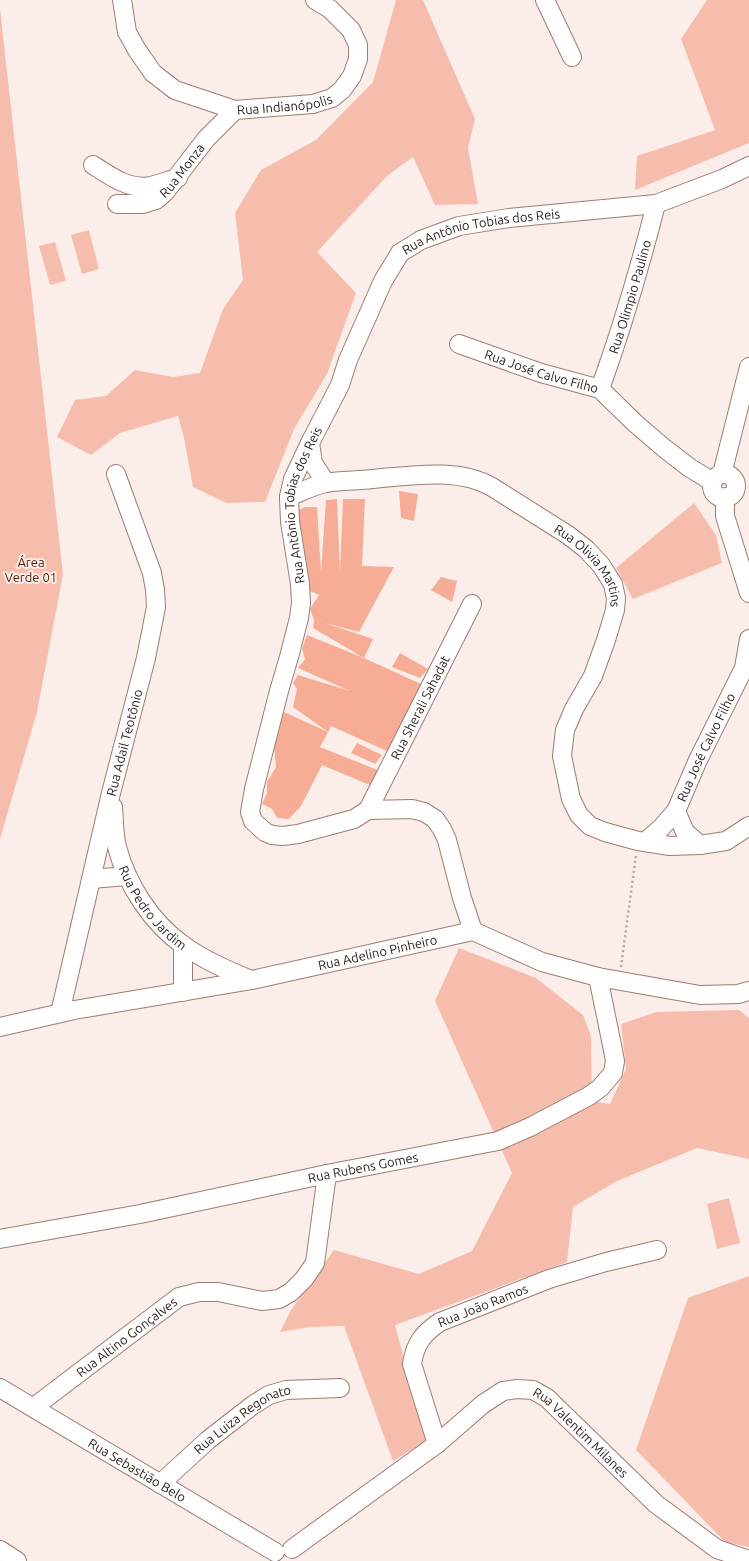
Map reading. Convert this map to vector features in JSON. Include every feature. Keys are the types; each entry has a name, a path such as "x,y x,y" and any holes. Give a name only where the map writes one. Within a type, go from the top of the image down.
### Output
{"street":[{"name":"Rua Indianópolis","path":"122,0 127,32 153,73 175,90 235,110 313,104 332,98 342,90 352,76 358,59 358,45 351,30 330,9 315,0"},
{"path":"545,0 572,57"},
{"name":"Rua Monza","path":"117,204 143,204 156,200 178,178 206,139 235,110"},
{"path":"93,165 123,183 136,186 150,186 178,178"},
{"name":"Rua Antônio Tobias dos Reis","path":"473,931 462,898 447,840 435,819 424,812 412,810 368,810 354,819 298,834 283,836 272,835 265,832 253,821 250,812 254,789 299,618 301,603 300,584 290,522 289,496 293,479 340,385 348,360 383,281 400,253 421,240 459,226 509,218 656,204 722,179 749,166"},
{"name":"Rua Olimpio Paulino","path":"600,389 613,353 639,269 656,204"},
{"name":"Rua José Calvo Filho","path":"459,344 541,373 600,389 636,424 690,468 729,484"},
{"path":"749,367 725,516 749,593"},
{"path":"310,443 313,463 326,483"},
{"name":"Rua Adail Teotônio","path":"60,1013 111,793 146,658 156,606 152,573 116,474"},
{"name":"Rua Olivia Martins","path":"289,496 326,483 442,475 465,477 480,480 568,535 586,549 601,565 613,584 616,598 615,610 606,640 592,676 574,709 565,730 562,756 571,799 578,814 590,826 605,832 670,846 700,845 726,841 749,826"},
{"name":"Rua Sherali Sahadat","path":"368,810 472,604"},
{"name":"Rua José Calvo Filho","path":"642,841 661,828 676,811 698,760 744,668 749,638"},
{"name":"Rua Pedro Jardim","path":"111,793 117,846 127,876 147,909 183,945 222,968 252,980"},
{"name":"Rua José Calvo Filho","path":"676,811 685,832 700,845"},
{"path":"91,879 127,876"},
{"path":"473,931 542,962 598,978 700,995 738,994 749,991"},
{"name":"Rua Adelino Pinheiro","path":"0,1027 60,1013 252,980 473,931"},
{"path":"183,945 183,992"},
{"name":"Rua Rubens Gomes","path":"0,1239 140,1214 327,1174 498,1141 530,1127 589,1096 600,1088 613,1073 614,1061 598,978"},
{"name":"Rua Altino Gonçalves","path":"34,1407 179,1297 199,1292 218,1292 262,1301 279,1299 291,1292 304,1279 315,1263 327,1174"},
{"name":"Rua João Ramos","path":"437,1444 412,1364 414,1352 420,1340 430,1328 440,1322 549,1279 606,1262 657,1250"},
{"name":"Rua Sebastião Belo","path":"0,1388 34,1407 160,1484 275,1557 278,1548 282,1545 288,1546 293,1555"},
{"name":"Rua Luiza Regonato","path":"160,1484 208,1440 253,1405 269,1395 286,1390 340,1388"},
{"name":"Rua Valentim Milanes","path":"293,1555 437,1444 483,1404 503,1391 517,1388 532,1390 546,1398 656,1504 719,1555 749,1560"},
{"path":"0,1550 17,1561"}],"path":[{"path":"618,982 642,841"}],"green space":[{"path":"396,0 423,0 475,119 468,148 478,204 435,205 413,157 387,176 317,252 356,293 327,374 294,429 265,502 226,503 193,487 184,438 178,416 120,433 91,455 57,437 75,400 106,396 135,370 173,377 200,373 223,309 243,280 235,213 261,170 316,140 373,82"},
{"path":"707,0 749,0 749,143 635,190 637,156 715,130 681,39"},
{"name":"Área Verde 01","path":"0,9 63,574 37,712 0,839"},
{"path":"89,230 99,269 82,274 71,235"},
{"path":"55,242 66,281 50,285 39,246"},
{"path":"694,503 716,535 722,563 633,599 616,568"},
{"path":"459,948 536,978 583,1015 591,1036 592,1101 610,1104 626,1069 621,1024 656,1012 739,1010 749,1018 749,1159 697,1148 617,1181 573,1207 567,1262 395,1325 426,1441 393,1461 344,1326 310,1327 280,1332 291,1310 334,1250 419,1274 472,1251 512,1173 435,1001"},
{"path":"729,1198 740,1243 717,1249 707,1204"},
{"path":"749,1276 749,1547 725,1542 636,1450 688,1298"}],"building":[{"path":"399,491 418,494 414,521 401,518"},
{"path":"337,499 340,572 343,499 365,499 362,566 394,567 359,632 325,623 373,639 364,658 313,628 314,620 310,609 319,595 310,591 297,511 305,507 317,507 321,572 326,500"},
{"path":"441,577 457,581 452,602 431,590"},
{"path":"307,635 364,658 421,684 389,752 331,726 328,732 293,707 297,689 293,683 298,675 350,691 298,668 305,659 302,649"},
{"path":"400,653 428,669 420,678 392,667"},
{"path":"284,712 328,732 320,747 380,771 372,786 322,765 301,806 289,819 277,818 272,809 262,804 267,793 267,782 276,767 274,746"},
{"path":"357,743 382,755 375,764 351,753"}]}
